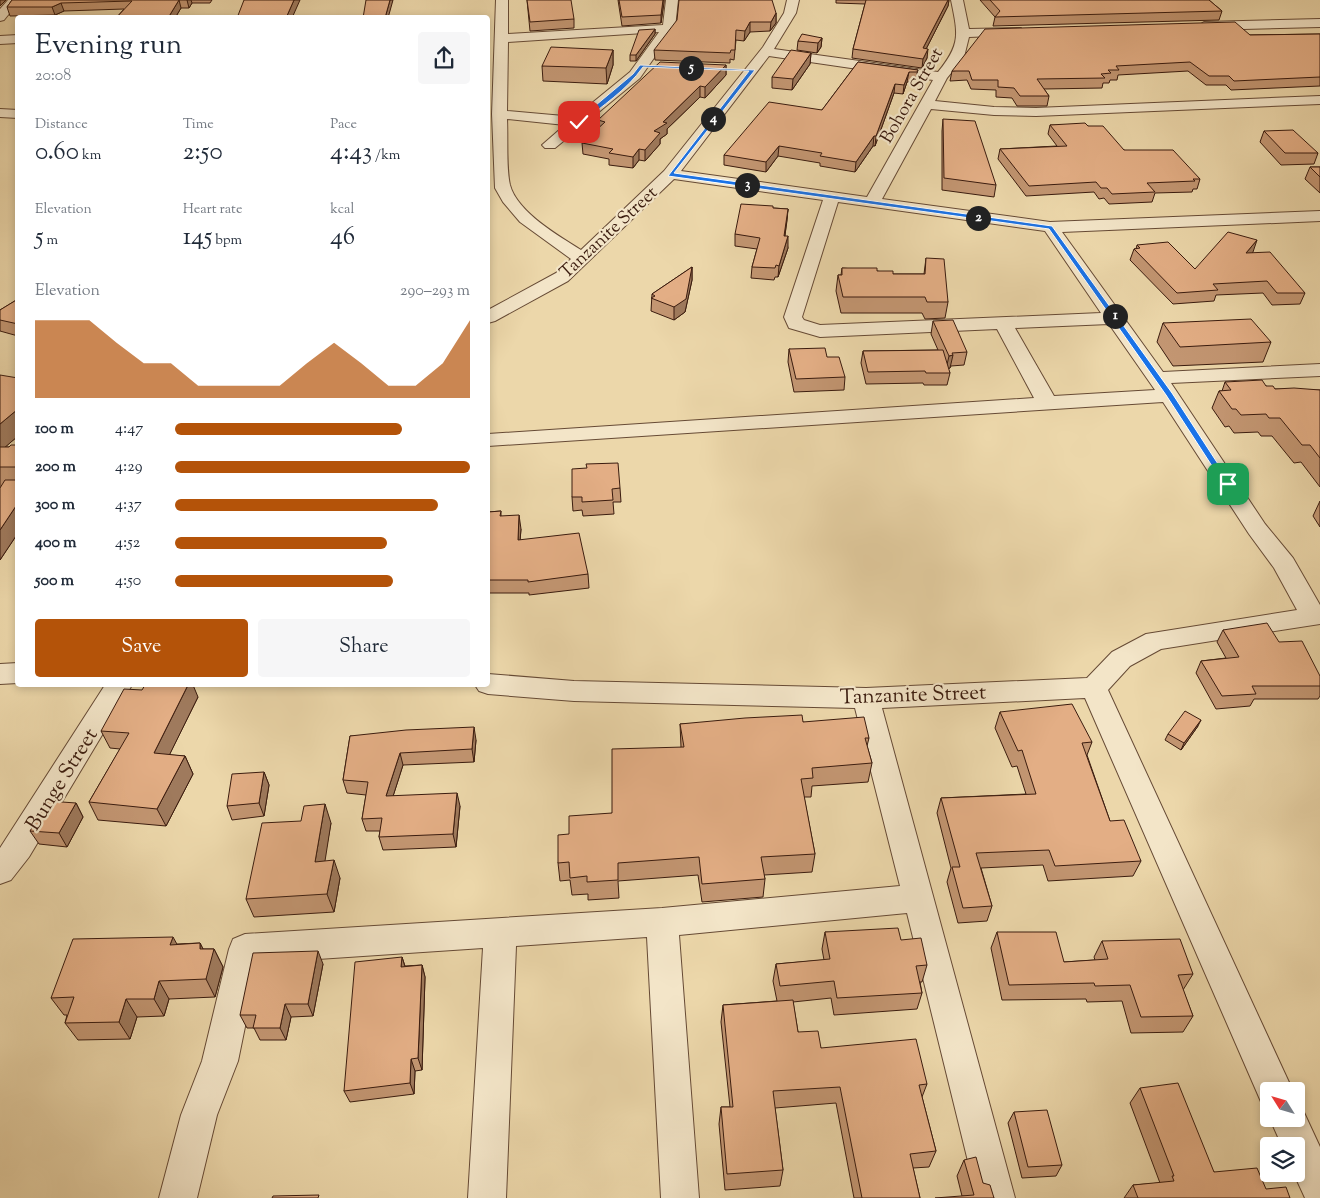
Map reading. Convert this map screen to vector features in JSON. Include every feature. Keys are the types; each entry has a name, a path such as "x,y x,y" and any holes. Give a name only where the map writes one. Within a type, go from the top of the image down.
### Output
{"street":[{"path":"502,0 503,38 496,112 503,188 519,212 546,235 582,258"},
{"path":"550,145 622,87 642,66 669,28 672,0"},
{"name":"Tanzanite Street","path":"490,316 562,277 670,174 766,52 790,13 793,0"},
{"name":"Bohora Street","path":"871,203 941,77 957,57 964,33 957,0"},
{"path":"1192,26 1320,23"},
{"path":"503,38 669,28"},
{"path":"964,33 1033,31"},
{"path":"0,40 15,39"},
{"path":"766,52 941,77"},
{"path":"642,66 660,66"},
{"path":"734,69 752,70"},
{"path":"926,104 994,111 1036,112 1320,100"},
{"path":"496,112 579,122"},
{"path":"0,113 15,114"},
{"path":"670,174 1050,228 1320,216"},
{"path":"832,198 793,317 796,324 820,331 1116,318"},
{"path":"1050,228 1163,386 1257,529 1284,564 1317,615 1155,641 1121,659 1094,688 1271,1082"},
{"path":"1003,323 1047,403"},
{"path":"490,440 1047,403 1163,386 1320,370"},
{"path":"0,674 15,673"},
{"name":"Tanzanite Street","path":"490,684 574,691 866,698 1094,688"},
{"name":"Bunge Street","path":"0,871 18,848 118,687"},
{"path":"866,698 996,1198"},
{"path":"178,1198 199,1115 220,1061 245,950 662,922 919,898"},
{"path":"662,922 680,1198"},
{"path":"487,1198 500,932"},
{"path":"1292,1128 1320,1189"}],"building":[{"path":"12,0 179,0 170,15 119,15 132,1 61,3 52,7 7,7"},
{"path":"244,0 294,0 287,15 238,15"},
{"path":"366,0 390,0 386,15 364,15"},
{"path":"527,0 571,0 574,19 530,22"},
{"path":"619,0 663,0 661,15 622,17"},
{"path":"679,0 772,0 776,13 771,22 750,22 745,31 736,30 735,50 731,50 730,53 654,50 677,20"},
{"path":"866,0 948,0 923,48 928,49 923,59 853,49"},
{"path":"990,0 1209,0 1222,11 995,17 1000,11"},
{"path":"1235,22 1250,35 1320,34 1320,77 1234,81 1229,76 1209,76 1190,62 1116,66 1119,70 1108,70 1111,73 1101,74 1105,78 1037,79 1049,96 1020,96 1014,88 998,87 998,80 972,80 969,71 952,71 985,29"},
{"path":"655,29 636,55 630,55 639,30"},
{"path":"802,34 822,38 818,43 798,41"},
{"path":"551,47 613,50 606,68 542,66"},
{"path":"791,50 811,53 793,79 772,77"},
{"path":"660,62 726,65 705,87 700,86 663,122 667,123 654,131 660,133 645,150 639,149 633,157 609,153 613,149 582,143 605,122 598,120"},
{"path":"858,62 918,70 917,72 909,72 904,85 895,84 876,136 874,136 856,162 820,156 822,153 779,146 766,162 724,155 769,102 822,110"},
{"path":"943,119 975,121 996,185 944,178"},
{"path":"1085,123 1088,126 1103,126 1124,150 1173,150 1200,179 1193,179 1195,181 1147,183 1155,192 1112,194 1107,188 1101,188 1096,182 1029,186 1000,149 1067,146 1050,125"},
{"path":"1293,130 1318,153 1285,153 1264,131"},
{"path":"1310,167 1320,167 1320,177"},
{"path":"741,204 788,209 784,236 788,236 779,266 776,265 775,268 752,267 760,238 735,234"},
{"path":"1228,232 1257,240 1246,253 1270,252 1305,293 1277,293 1267,281 1213,284 1218,290 1177,293 1134,249 1140,248 1137,245 1168,242 1195,269"},
{"path":"926,258 944,259 948,302 927,302 925,297 843,297 838,275 842,275 842,268 877,268 877,271 893,271 893,274 925,274"},
{"path":"692,267 686,299 674,307 651,298 655,296 652,294"},
{"path":"15,301 15,323 0,320 0,310"},
{"path":"1251,319 1271,342 1180,347 1163,323"},
{"path":"953,320 967,352 952,353 953,355 949,356 933,321"},
{"path":"825,348 827,357 839,357 845,377 796,379 789,349"},
{"path":"943,350 950,373 926,373 925,371 868,372 863,351"},
{"path":"0,375 15,378 15,412 0,424"},
{"path":"1262,380 1266,386 1273,386 1275,389 1320,390 1320,458 1310,445 1302,445 1280,418 1269,418 1266,414 1241,415 1236,409 1232,409 1219,391 1231,390 1225,382"},
{"path":"15,445 15,467 0,467 0,447"},
{"path":"618,463 620,488 612,489 613,500 582,502 582,497 572,497 572,469 587,468 586,464"},
{"path":"5,480 15,480 15,508 0,530 0,488"},
{"path":"501,511 500,516 519,515 518,540 579,533 588,574 528,582 528,580 490,580 490,512"},
{"path":"1267,623 1279,642 1302,641 1320,676 1320,686 1252,686 1256,694 1222,696 1201,661 1239,657 1223,630"},
{"path":"144,687 187,687 154,753 185,756 157,809 89,802 129,733 101,731 124,689 142,690"},
{"path":"1072,704 1092,742 1082,743 1110,821 1124,820 1141,861 1055,866 1049,850 976,853 992,906 963,908 952,867 960,867 941,798 1036,794 1022,750 1018,751 1000,712"},
{"path":"1185,711 1201,720 1184,743 1168,734"},
{"path":"802,715 803,722 864,717 869,738 865,738 872,763 812,768 813,778 801,779 815,854 761,857 765,879 702,884 699,857 618,863 618,880 587,882 587,876 570,878 569,862 558,863 558,835 569,834 569,816 612,813 612,749 684,747 680,724"},
{"path":"474,727 472,749 400,753 386,796 457,793 453,834 379,837 382,818 362,819 368,782 343,780 350,736 406,730"},
{"path":"264,772 259,803 227,806 232,774"},
{"path":"48,801 76,803 59,833 30,831"},
{"path":"325,804 315,862 334,860 327,894 246,899 262,823 301,821 304,806"},
{"path":"898,928 901,940 921,938 927,965 916,966 922,993 837,998 834,981 780,986 776,964 830,959 825,932"},
{"path":"997,932 1056,932 1064,962 1108,959 1102,941 1180,939 1193,974 1178,975 1193,1016 1141,1017 1130,985 1095,986 1094,983 1009,985"},
{"path":"173,937 170,945 200,943 200,949 214,949 206,979 159,981 154,999 126,999 119,1022 65,1023 74,997 51,998 73,939"},
{"path":"318,951 308,1004 285,1004 280,1028 253,1028 256,1015 240,1015 253,953"},
{"path":"402,957 401,967 422,965 418,1058 411,1059 410,1083 344,1091 355,962"},
{"path":"793,1000 798,1032 818,1031 821,1048 916,1039 927,1084 919,1085 936,1151 910,1154 920,1198 862,1198 840,1087 773,1091 783,1170 727,1174 721,1107 733,1107 723,1005"},
{"path":"1178,1083 1214,1172 1257,1168 1260,1182 1263,1182 1266,1189 1286,1187 1290,1198 1138,1198 1133,1185 1174,1181 1172,1176 1174,1176 1140,1088"},
{"path":"1047,1110 1062,1165 1028,1167 1014,1112"},
{"path":"976,1157 983,1183 990,1185 994,1198 935,1198 974,1195 964,1160"},
{"path":"319,1195 318,1198 272,1198 273,1196"}],"route":[{"path":"579,122 635,75 642,66 752,70 670,174 1050,228 1169,394 1228,484"}]}
